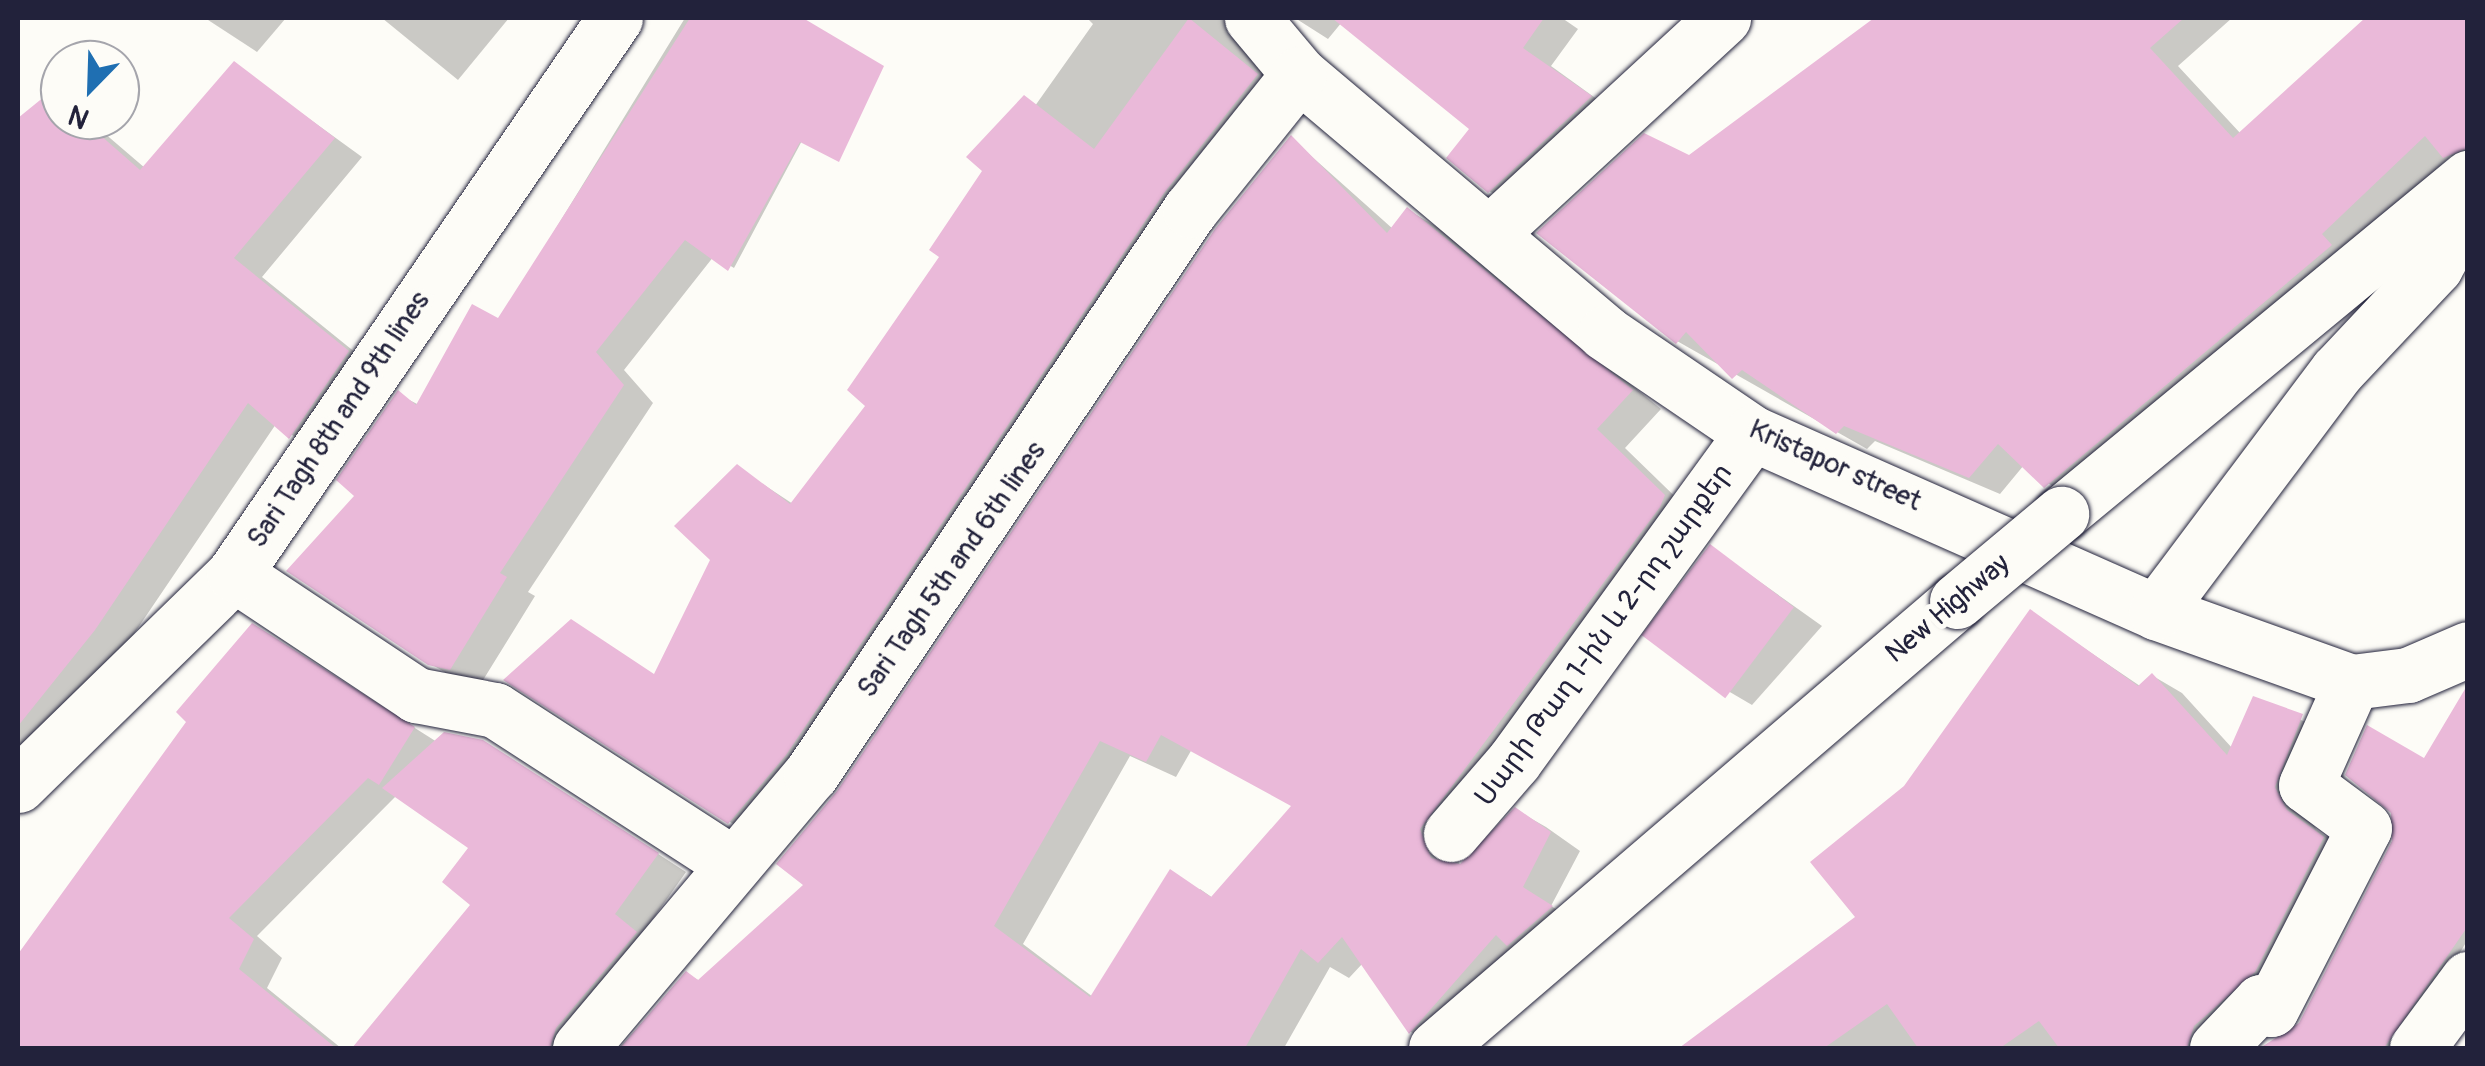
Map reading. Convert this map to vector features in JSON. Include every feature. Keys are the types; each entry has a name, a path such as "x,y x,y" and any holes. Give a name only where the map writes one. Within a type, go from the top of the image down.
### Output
{"street":[{"name":"Sari Tagh 8th and 9th lines","path":"18,785 234,574 616,18"},
{"name":"Kristapor street","path":"1252,18 1299,74 1491,232 1605,333 1752,433 2156,612 2352,682 2408,675 2468,648"},
{"path":"1491,232 1723,18"},
{"name":"Sari Tagh 5th and 6th lines","path":"580,1048 811,774 1190,210 1299,74"},
{"name":"New Highway","path":"1436,1048 1958,601 2468,178"},
{"path":"2156,612 2336,371 2434,267 2468,207"},
{"name":"Սարի Թաղ 1-ին և 2-րդ շարքեր","path":"1451,834 1514,761 1752,433"},
{"path":"234,574 416,695 496,710 733,864"},
{"path":"2218,1048 2260,1002 2271,1009 2364,828 2306,784 2352,682"},
{"path":"2416,1048 2468,979"}],"building":[{"path":"690,18 803,18 884,66 839,162 800,142 728,271 685,240 596,352 624,385 500,573 507,577 450,670 428,665 286,571 354,496 336,480 398,390 416,405 472,304 498,318"},
{"path":"1189,18 1258,74 1164,193 786,755 728,824 503,680 571,619 654,674 710,560 674,526 737,464 790,504 865,406 847,390 939,257 929,250 982,171 966,157 1024,95 1094,149"},
{"path":"1332,18 1544,18 1523,48 1592,96 1488,193 1446,158 1469,129"},
{"path":"1874,18 2184,18 2150,48 2233,138 2365,18 2468,18 2468,148 2443,158 2425,136 2322,234 2332,245 2044,488 1998,444 1969,478 1844,426 1836,434 1742,370 1732,379 1686,332 1676,344 1536,233 1644,133 1689,155"},
{"path":"234,61 335,138 234,258 349,351 289,439 248,403 95,630 18,726 18,118 40,100 40,140 106,140 140,170"},
{"path":"1291,135 1387,233 1407,207 1633,390 1597,429 1665,495 1660,507 1420,829 1431,858 1460,864 1515,807 1551,832 1523,887 1553,906 1507,946 1496,935 1409,1034 1342,937 1318,963 1301,949 1245,1048 620,1048 686,971 698,980 803,885 776,864 837,791 1215,229","holes":["1161,735 1291,806 1211,897 1170,869 1090,997 994,926 1100,741 1146,762"]},
{"path":"1710,544 1794,607 1725,698 1641,635"},
{"path":"2030,609 2138,686 2152,673 2227,755 2253,696 2303,714 2275,787 2287,810 2324,837 2255,972 2194,1026 2187,1048 2059,1048 2039,1021 2000,1048 1918,1048 1887,1004 1824,1048 1679,1048 1855,917 1810,862 1904,786"},
{"path":"252,623 415,727 379,785 368,778 229,918 254,939 239,969 336,1048 18,1048 18,954 186,722 176,712"},
{"path":"2468,684 2468,926 2384,1048 2260,1048 2299,1023 2392,841 2391,813 2345,775 2367,725 2424,758"},
{"path":"444,732 483,740 659,853 615,914 637,932 556,1028 550,1048 352,1048 470,905 442,882 468,848 382,788"}]}
